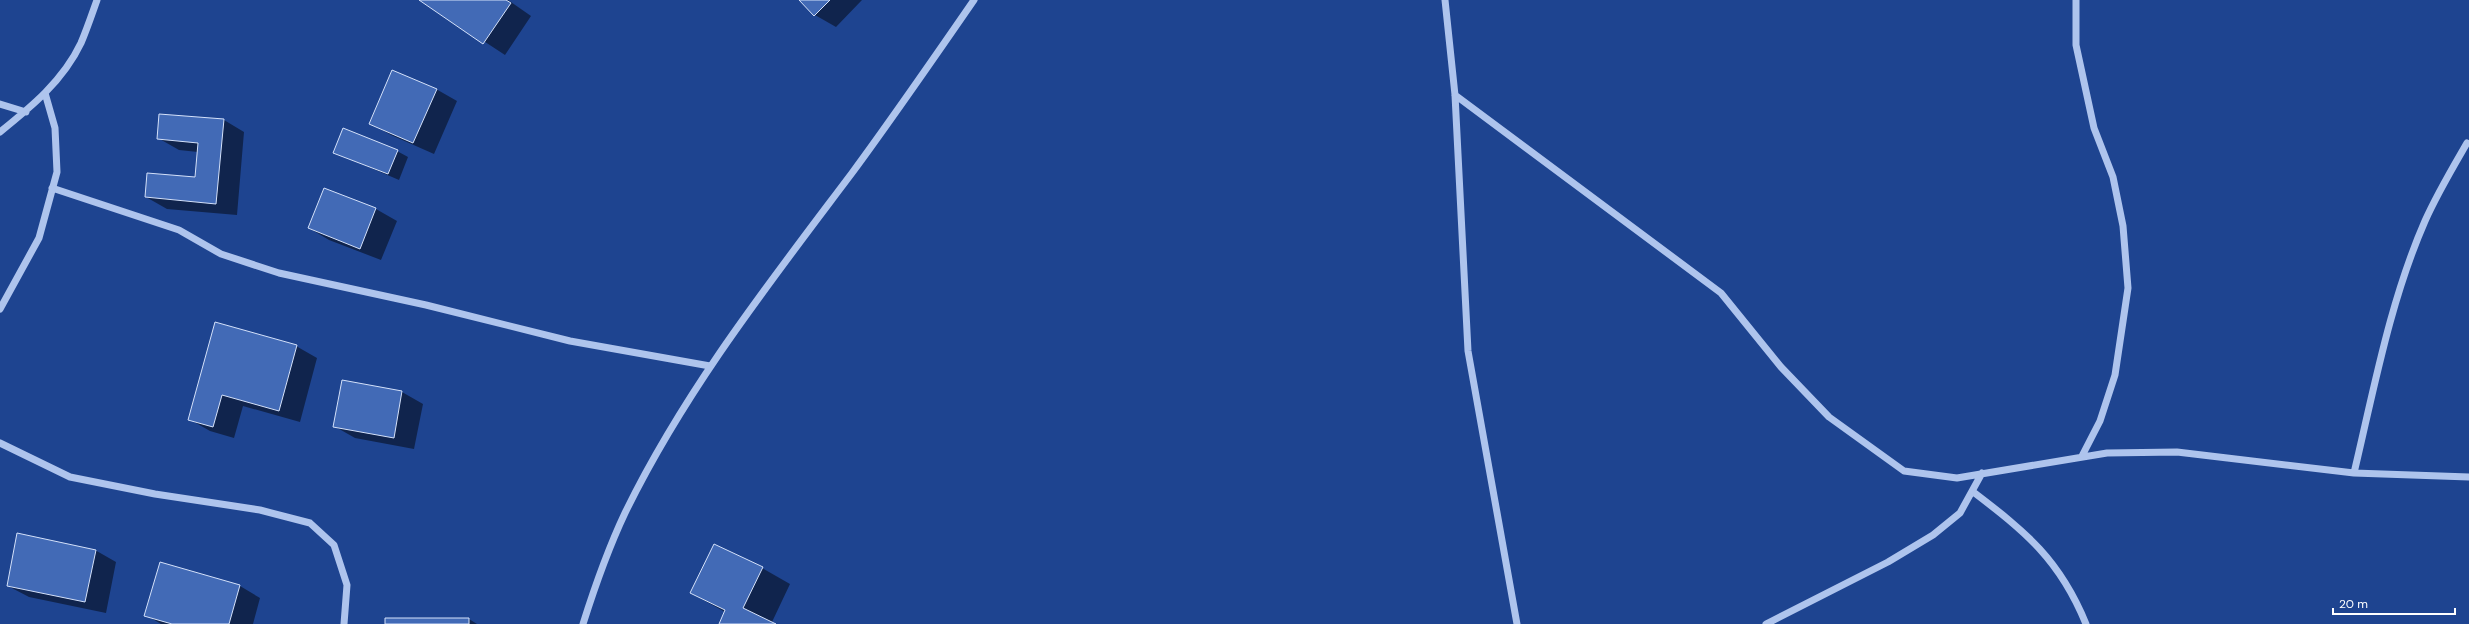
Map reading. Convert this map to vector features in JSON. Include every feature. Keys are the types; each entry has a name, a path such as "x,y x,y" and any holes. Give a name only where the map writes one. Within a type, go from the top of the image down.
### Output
{"street":[{"path":"0,132 26,112 64,71 80,44 98,0"},
{"path":"583,624 600,570 625,513 657,453 710,366 740,322 885,128 974,0"},
{"path":"1444,0 1455,95 1468,351 1516,624"},
{"path":"2076,0 2076,45 2094,128 2112,177 2120,212 2128,288 2115,375 2100,421 2082,456"},
{"path":"0,309 39,238 57,172 55,128 45,93"},
{"path":"1455,95 1722,293 1781,367 1829,417 1904,471 1958,478 2106,453 2177,452 2354,473 2469,477"},
{"path":"0,104 26,112"},
{"path":"2354,473 2390,326 2407,268 2425,222 2446,178 2467,143"},
{"path":"52,188 178,230 221,254 280,273 426,305 570,341 710,366"},
{"path":"0,443 70,476 155,494 260,510 310,523 334,546 347,585 344,624"},
{"path":"1766,624 1888,562 1933,535 1960,513 1982,473"},
{"path":"1972,491 2008,518 2046,554 2075,598 2086,624"}],"building":[{"path":"419,0 506,0 511,3 483,44"},
{"path":"799,0 830,0 814,16"},
{"path":"392,70 437,89 413,143 369,124"},
{"path":"159,114 224,119 216,204 145,197 147,173 195,177 198,143 157,139"},
{"path":"343,128 398,150 388,174 333,153"},
{"path":"324,188 376,208 360,249 308,228"},
{"path":"215,322 297,345 279,411 222,395 213,427 188,420"},
{"path":"342,380 402,391 394,438 333,427"},
{"path":"17,533 96,550 85,602 7,586"},
{"path":"714,544 763,567 743,608 776,624 719,624 725,610 690,593"},
{"path":"160,562 240,585 229,624 172,624 144,616"},
{"path":"385,618 469,618 469,624 385,624"}]}
